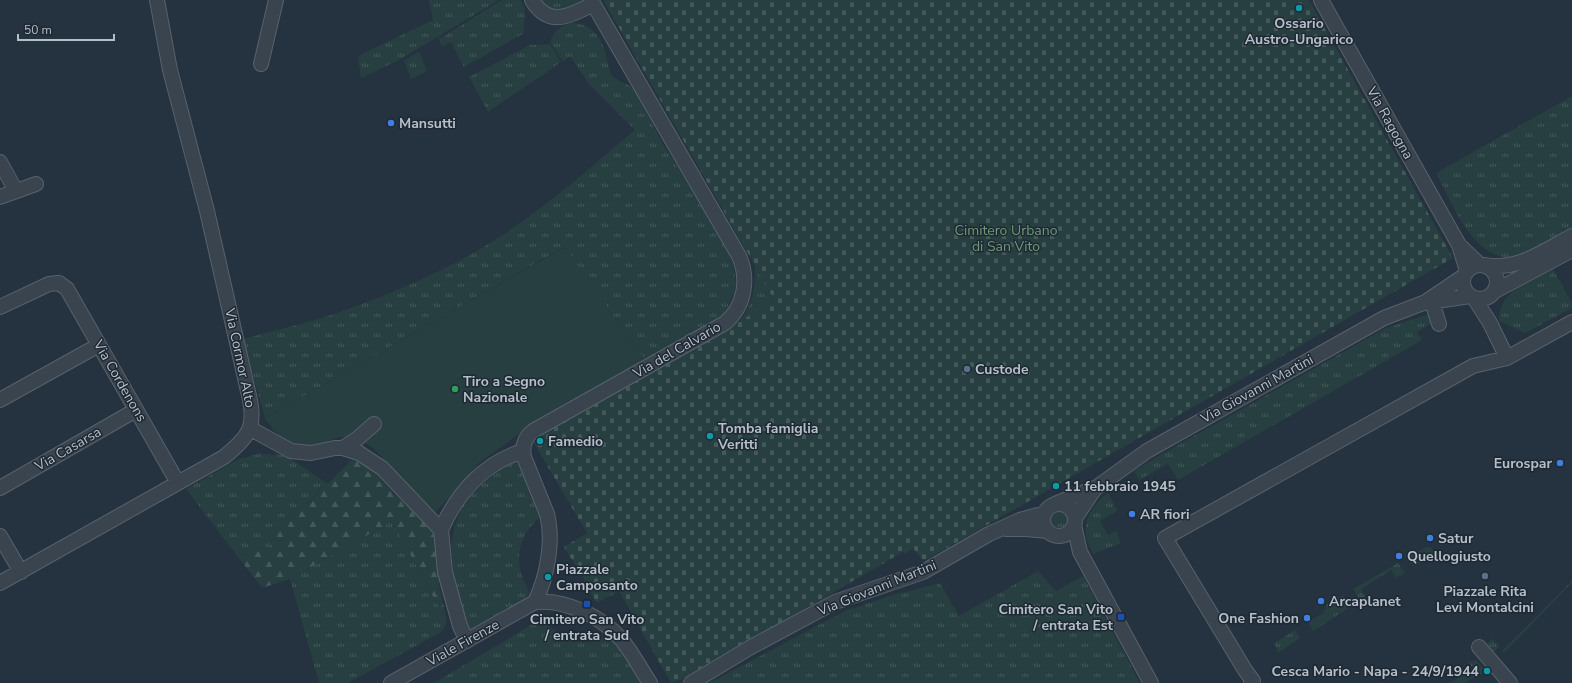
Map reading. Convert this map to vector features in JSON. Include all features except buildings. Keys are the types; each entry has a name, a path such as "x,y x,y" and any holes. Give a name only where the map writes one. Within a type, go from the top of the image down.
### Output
{"street":[{"name":"Via Cormor Alto","path":"157,0 170,70 207,211 253,412 250,429"},
{"path":"261,64 276,0"},
{"path":"532,0 542,12 556,17 565,16 592,2"},
{"name":"Via Ragogna","path":"1321,0 1459,245 1465,274"},
{"name":"Via del Calvario","path":"523,450 526,438 533,432 724,323 735,312 744,286 742,264 739,256 592,2"},
{"path":"0,162 16,191"},
{"path":"0,197 36,184"},
{"path":"1507,358 1490,323 1463,285 1465,274 1470,268 1482,265 1501,267 1514,265 1572,236"},
{"name":"Via Ragogna","path":"1459,245 1482,265"},
{"path":"1472,297 1483,299 1572,250"},
{"path":"1482,265 1494,271 1496,275 1497,286 1493,293 1490,323"},
{"name":"Via Giovanni Martini","path":"1428,302 1465,274"},
{"name":"Via Cordenons","path":"0,307 49,284 59,283 67,289 178,483"},
{"name":"Via Giovanni Martini","path":"690,683 751,647 835,602 923,572 989,534 1002,530 1020,520 1050,509 1097,487 1147,451 1384,318 1428,302 1472,297"},
{"path":"1428,302 1440,324"},
{"path":"1252,682 1165,538 1473,366 1507,358 1572,322"},
{"path":"0,400 99,345"},
{"name":"Via Casarsa","path":"0,488 136,410"},
{"path":"343,448 357,439 374,424"},
{"path":"0,584 224,457 235,448 250,429 285,448 298,452 311,453 335,448 343,448 359,453 382,468 441,530"},
{"path":"467,641 460,626 445,572 441,530 452,508 474,480 488,467 523,450 548,514 550,533 542,586 535,602 551,602 577,609 598,620 614,632 631,653 650,683"},
{"name":"Via Giovanni Martini","path":"1002,530 1026,529 1054,533 1069,532 1097,487"},
{"path":"1080,552 1054,533 1044,522 1050,509 1060,504 1070,508 1075,522 1080,552 1152,683"},
{"path":"0,536 21,572"},
{"name":"Viale Firenze","path":"391,683 535,602"},
{"path":"1479,647 1510,683"}],"green space":[{"path":"429,0 499,0 399,60 361,78 358,56 433,20"},
{"path":"502,0 520,0 525,8 524,33 464,67 451,42 442,47 438,37 441,38"},
{"path":"538,0 582,0 571,8 560,10 548,7"},
{"name":"Cimitero Urbano di San Vito","path":"603,0 1309,0 1453,258 926,560 921,559 913,548 905,554 903,552 685,678 671,683 619,591 597,603 564,547 587,533 532,440 775,301"},
{"path":"575,23 588,27 597,35 603,46 611,74 634,89 662,142 724,243 733,264 736,284 734,294 724,313 715,320 645,360 564,247 265,418 243,339 331,315 354,307 400,289 444,269 487,245 524,220 572,183 635,130 589,84 570,56 563,62 550,42 559,28"},
{"path":"550,44 561,62 488,112 469,77 530,45"},
{"path":"419,51 427,71 411,79 404,61"},
{"path":"1572,96 1572,228 1517,257 1502,257 1488,251 1466,229 1457,215 1436,173"},
{"name":"Tiro a Segno Nazionale","path":"565,247 645,360 522,432 479,463 436,512 396,474 377,452 364,442 352,437 341,437 311,446 295,445 288,442 275,432 265,418"},
{"path":"755,266 775,301 739,322 744,316 752,296"},
{"path":"1553,269 1572,303 1572,308 1525,333 1499,321 1500,311 1504,302 1517,288"},
{"path":"1429,314 1434,322 1417,332 1422,340 1178,480 1168,464 1139,480 1134,471 1386,328"},
{"path":"258,454 285,455 328,484 291,517 270,547 238,557 186,489 239,459"},
{"path":"352,459 370,467 394,494 427,522 435,538 439,585 446,617 437,604 392,521 290,579 262,588 238,557 270,547 283,526 296,512 316,496"},
{"path":"512,461 521,465 541,517 529,528 520,549 519,565 529,594 525,599 469,631 454,580 451,544 454,528 463,504 491,473"},
{"path":"1108,492 1117,511 1100,521 1108,535 1116,531 1121,543 1093,554 1086,536 1087,520 1094,506"},
{"path":"1055,510 1063,510 1068,515 1066,526 1063,528 1055,528 1050,523 1050,515"},
{"path":"392,521 437,604 444,614 446,624 441,632 348,683 319,683 290,579"},
{"path":"1426,547 1431,547 1435,554 1414,567 1408,557"},
{"path":"1398,563 1405,573 1396,578 1391,570 1361,589 1365,597 1360,600 1353,589"},
{"path":"1038,571 1056,591 1083,576 1140,683 709,683 845,611 893,595 940,583 959,616"},
{"path":"1572,581 1572,583 1504,653 1502,651"},
{"path":"1343,595 1350,607 1313,631 1308,622 1323,613 1327,604"},
{"path":"543,618 557,633 574,641 592,641 602,639 611,634 645,683 434,683"},
{"path":"1295,630 1300,638 1278,653 1274,643"},
{"path":"1492,639 1500,646 1493,653 1488,647 1488,643"},
{"path":"1476,660 1486,671 1464,683 1450,683 1474,669 1468,662"}],"place":[{"name":"Ossario Austro-Ungarico","path":"1299,8"},
{"name":"Mansutti","path":"391,123"},
{"name":"Custode","path":"967,369"},
{"name":"Tiro a Segno Nazionale","path":"455,389"},
{"name":"Tomba famiglia Veritti","path":"710,436"},
{"name":"Famedio","path":"540,441"},
{"name":"Eurospar","path":"1560,463"},
{"name":"11 febbraio 1945","path":"1056,486"},
{"name":"AR fiori","path":"1132,514"},
{"name":"Satur","path":"1430,538"},
{"name":"Quellogiusto","path":"1399,556"},
{"name":"Piazzale Rita Levi Montalcini","path":"1485,576"},
{"name":"Piazzale Camposanto","path":"548,577"},
{"name":"Arcaplanet","path":"1321,601"},
{"name":"Cimitero San Vito / entrata Sud","path":"587,604"},
{"name":"Cimitero San Vito / entrata Est","path":"1121,617"},
{"name":"One Fashion","path":"1307,618"},
{"name":"Cesca Mario - Napa - 24/9/1944","path":"1487,671"}]}
